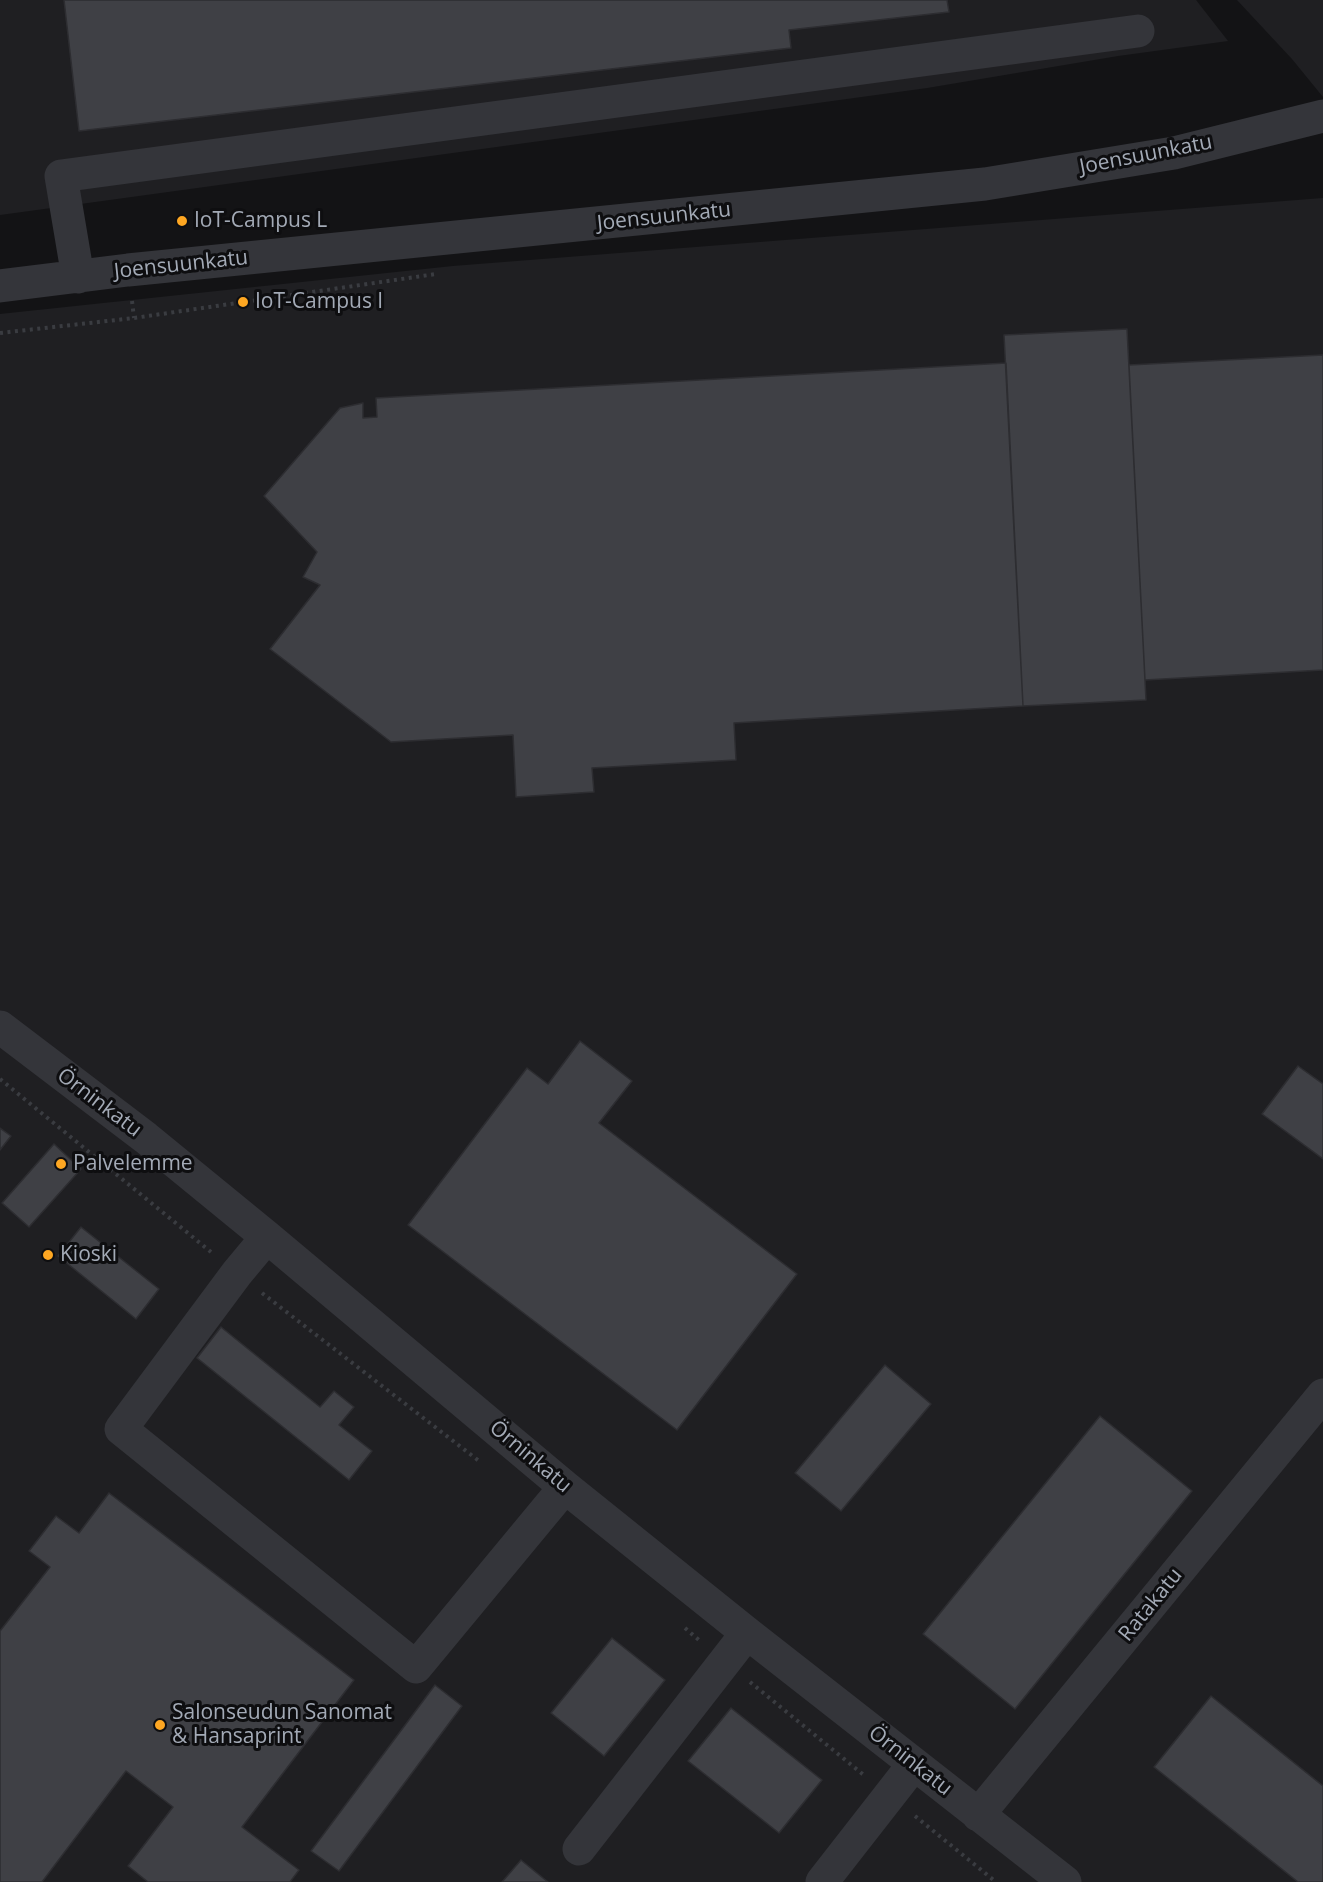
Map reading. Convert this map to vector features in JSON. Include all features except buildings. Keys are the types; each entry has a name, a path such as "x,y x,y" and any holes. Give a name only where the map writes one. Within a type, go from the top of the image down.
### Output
{"street":[{"path":"78,277 61,176 1138,31"},
{"name":"Joensuunkatu","path":"0,286 985,184 1174,153 1323,116"},
{"name":"Örninkatu","path":"0,1027 146,1138 565,1487 1065,1882"},
{"path":"267,1237 237,1273 121,1429 416,1667 565,1487"},
{"name":"Ratakatu","path":"978,1815 1323,1395"},
{"path":"579,1849 747,1633"},
{"path":"822,1882 914,1764"}],"path":[{"path":"0,333 134,318 442,273"},
{"path":"0,1079 237,1273 488,1468"},
{"path":"680,1624 996,1882"}],"shaded area":[{"path":"0,0 1196,0 1228,41 1118,56 927,88 0,215"},
{"path":"1237,0 1323,0 1323,97 1292,59"},
{"path":"1323,198 1323,1882 0,1882 0,314 453,266"}],"place":[{"name":"IoT-Campus L","path":"182,221"},
{"name":"IoT-Campus I","path":"243,302"},
{"name":"Palvelemme","path":"61,1164"},
{"name":"Kioski","path":"48,1255"},
{"name":"Salonseudun Sanomat & Hansaprint","path":"160,1725"}]}
